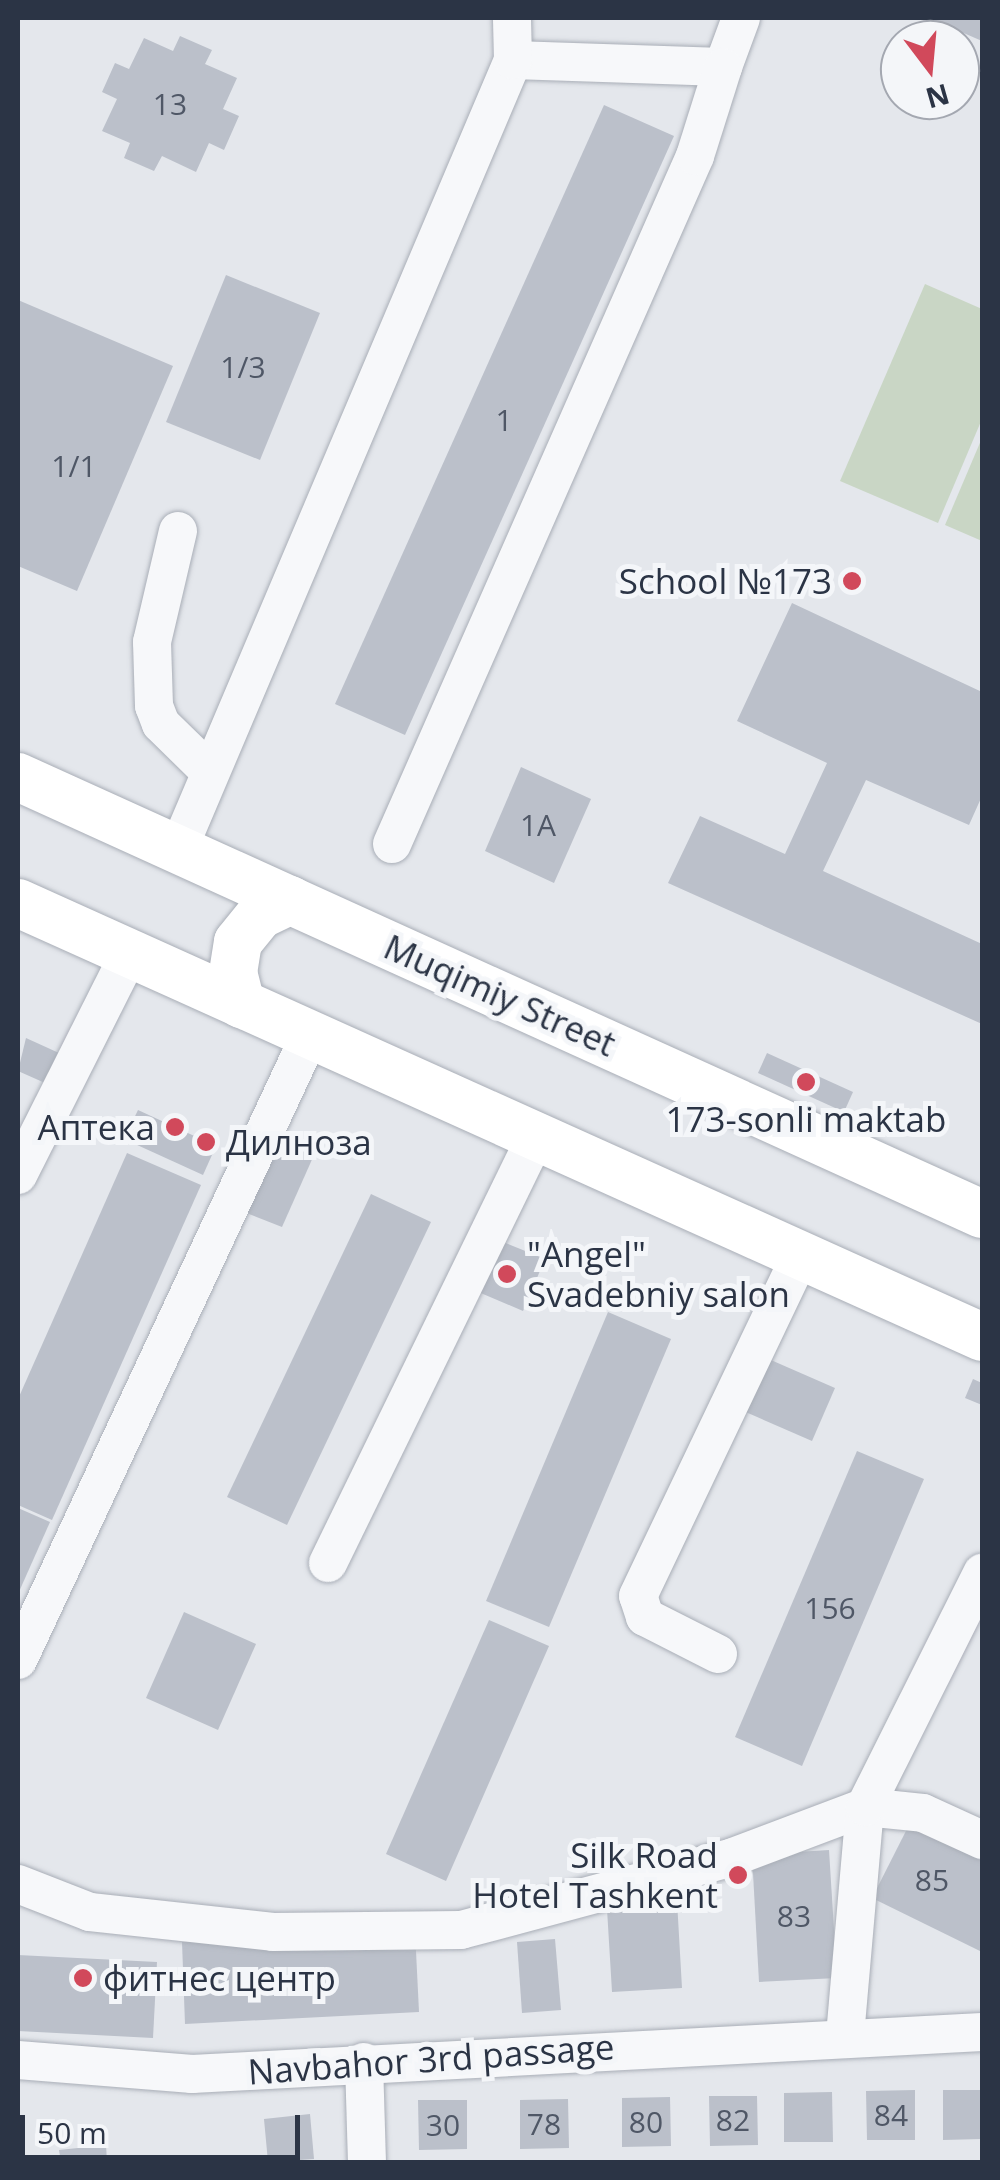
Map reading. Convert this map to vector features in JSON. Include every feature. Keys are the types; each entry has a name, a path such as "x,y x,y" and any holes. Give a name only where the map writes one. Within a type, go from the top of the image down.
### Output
{"main road":[{"name":"Muqimiy Street","path":"18,777 982,1214"},
{"path":"241,1004 233,973 238,942 260,916 291,900"},
{"path":"18,904 982,1337"}],"street":[{"path":"178,850 208,770 512,60 512,18"},
{"path":"392,844 695,156 741,18"},
{"path":"512,60 724,67"},
{"path":"178,531 152,642 154,706 162,724 208,770"},
{"path":"18,1175 129,954"},
{"path":"18,1660 310,1035"},
{"path":"328,1564 536,1137"},
{"path":"718,1654 646,1617 638,1596 801,1255"},
{"path":"845,2036 865,1807 982,1573"},
{"path":"18,1884 90,1912 273,1932 460,1930 733,1857 865,1807 923,1813 982,1840"},
{"name":"Navbahor 3rd passage","path":"18,2060 192,2074 845,2036 982,2032"},
{"path":"364,2062 368,2162"}],"green space":[{"path":"925,284 982,309 982,419 938,523 840,481"},
{"path":"982,438 982,541 945,525"}],"building":[{"path":"929,18 982,18 982,41 980,20"},
{"path":"180,36 212,50 205,64 237,78 223,109 239,116 224,150 209,143 196,172 162,156 154,171 124,158 130,143 102,131 117,99 102,92 115,63 129,69 144,38 173,51"},
{"path":"604,105 674,136 405,735 335,704"},
{"path":"226,275 320,313 260,460 166,422"},
{"path":"18,300 173,366 77,591 18,566"},
{"path":"792,603 982,692 982,796 969,825 866,780 823,871 982,944 982,1024 668,883 700,816 785,854 827,763 737,721"},
{"path":"521,767 591,799 554,883 485,851"},
{"path":"26,1038 59,1053 45,1083 18,1071"},
{"name":"173-sonli maktab","path":"767,1053 853,1092 844,1112 758,1073"},
{"path":"138,1110 216,1146 203,1175 124,1139"},
{"path":"274,1138 314,1155 282,1227 244,1212"},
{"path":"127,1153 201,1185 52,1520 18,1505 18,1399"},
{"path":"371,1194 431,1222 287,1525 227,1497"},
{"name":"\"Angel\" Svadebniy salon","path":"491,1237 545,1259 523,1311 469,1288"},
{"path":"608,1312 671,1339 549,1627 486,1601"},
{"path":"764,1357 835,1388 812,1441 741,1410"},
{"path":"973,1379 982,1383 982,1405 965,1398"},
{"path":"857,1451 924,1479 802,1766 735,1737"},
{"path":"18,1508 50,1522 18,1594"},
{"path":"184,1612 256,1644 218,1730 146,1698"},
{"path":"489,1620 549,1646 446,1881 386,1854"},
{"path":"909,1825 982,1861 982,1952 872,1898"},
{"path":"829,1850 837,1978 759,1982 752,1855"},
{"path":"676,1883 682,1988 612,1992 607,1909 641,1907 640,1885"},
{"path":"415,1931 419,2012 185,2024 182,1942"},
{"path":"555,1939 561,2010 522,2013 517,1942"},
{"path":"18,1955 157,1962 153,2038 18,2031"},
{"path":"915,2090 915,2140 867,2140 866,2091"},
{"path":"943,2090 982,2090 982,2139 943,2140"},
{"path":"832,2092 833,2142 784,2142 784,2093"},
{"path":"709,2096 757,2096 758,2145 710,2146"},
{"path":"670,2097 671,2146 622,2147 622,2098"},
{"path":"568,2099 569,2148 520,2149 520,2100"},
{"path":"418,2100 467,2100 467,2149 419,2150"},
{"path":"310,2114 314,2159 268,2162 264,2119"},
{"path":"106,2145 107,2162 61,2162 59,2150"}],"place":[{"name":"School №173","path":"852,581"},
{"name":"173-sonli maktab","path":"806,1082"},
{"name":"Аптека","path":"175,1127"},
{"name":"Дилноза","path":"206,1142"},
{"name":"\"Angel\" Svadebniy salon","path":"507,1274"},
{"name":"Silk Road Hotel Tashkent","path":"738,1875"},
{"name":"фитнес центр","path":"83,1978"}]}
